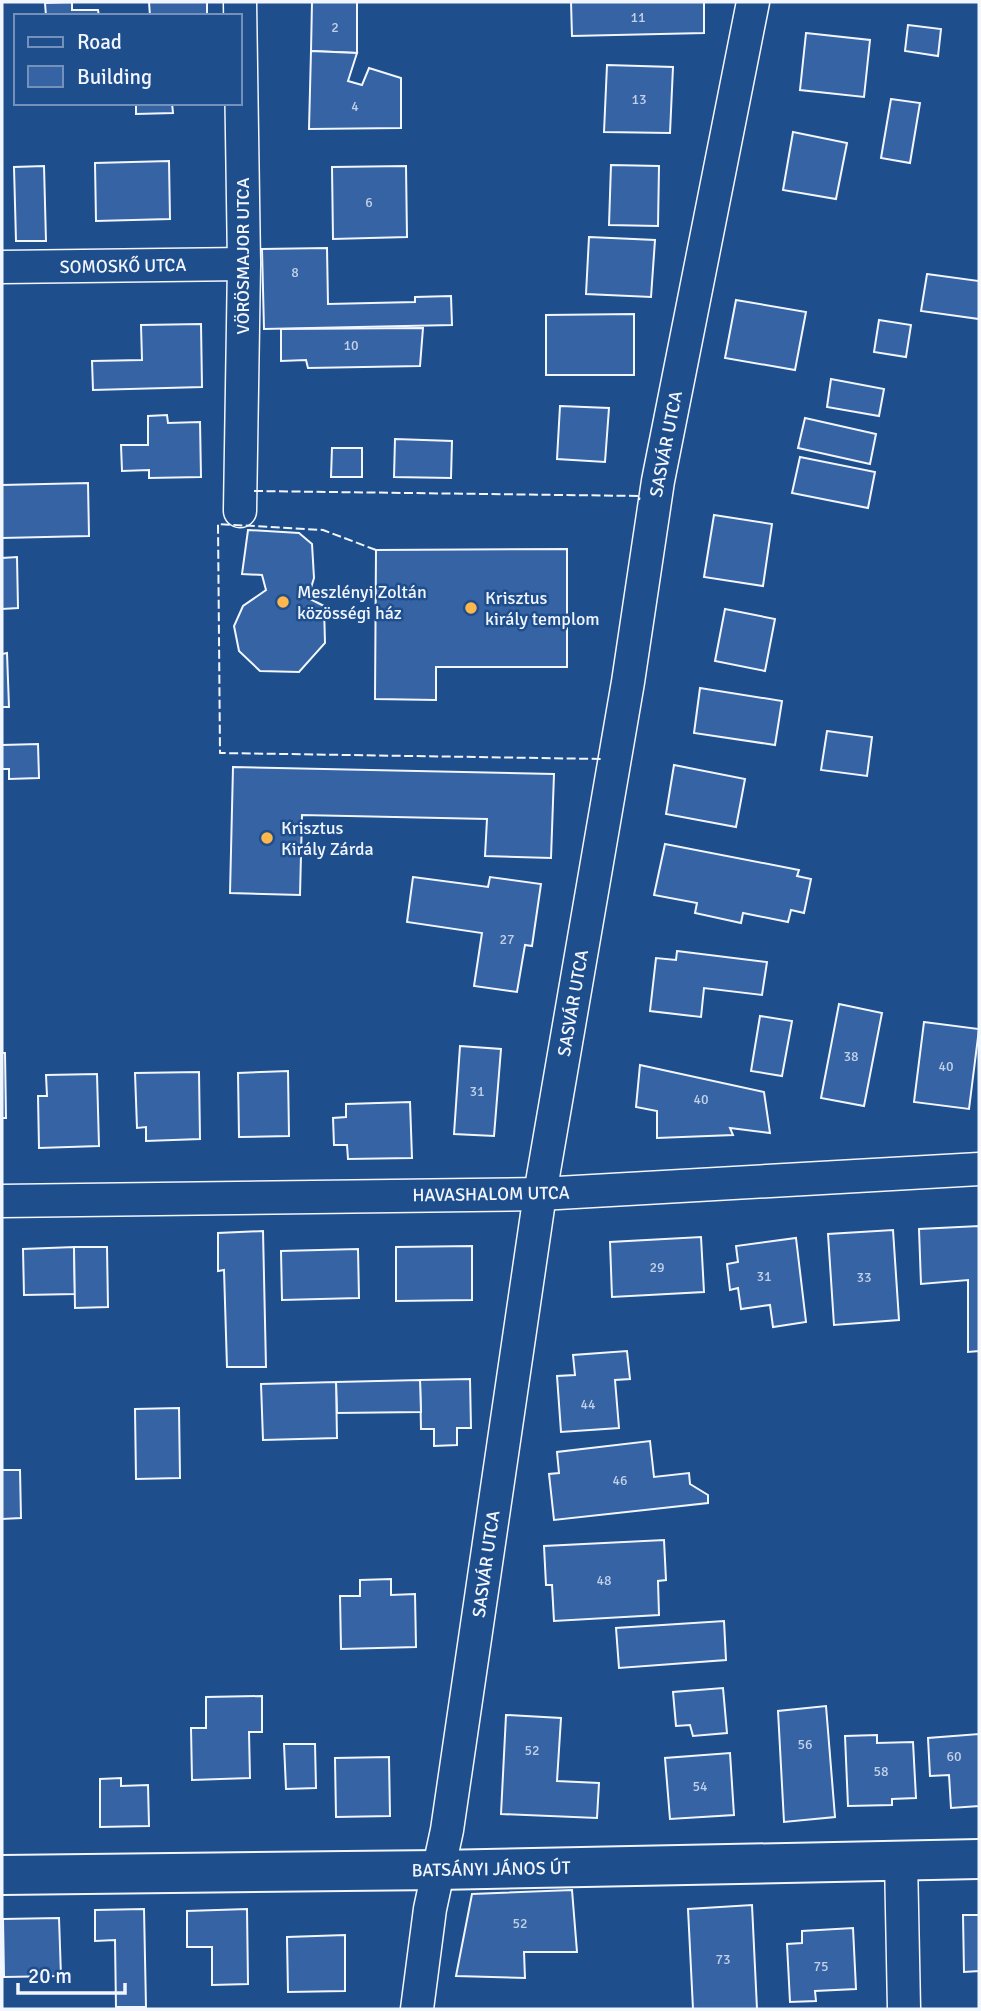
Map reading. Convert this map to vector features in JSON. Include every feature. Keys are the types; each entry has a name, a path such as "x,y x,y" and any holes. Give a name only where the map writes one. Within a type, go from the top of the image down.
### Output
{"street":[{"name":"SASVÁR UTCA","path":"416,2009 430,1909 449,1816 540,1194 628,682 658,481 753,2"},
{"name":"VÖRÖSMAJOR UTCA","path":"240,511 244,264 242,105"},
{"name":"SOMOSKŐ UTCA","path":"2,267 244,264"},
{"name":"HAVASHALOM UTCA","path":"2,1201 540,1194 979,1169"},
{"path":"901,1859 904,2009"},
{"name":"BATSÁNYI JÁNOS ÚT","path":"2,1875 438,1870 979,1859"}],"building":[{"path":"72,2 72,10 98,10 99,14 46,14 45,3"},
{"path":"149,2 207,2 207,14 150,14"},
{"path":"312,2 357,2 357,53 311,51"},
{"path":"571,2 704,2 704,33 572,36"},
{"path":"908,25 941,29 938,56 905,51"},
{"path":"806,33 870,40 864,97 800,90"},
{"path":"311,51 357,53 348,81 362,85 369,68 401,78 401,128 309,129"},
{"path":"607,65 673,67 670,133 604,132"},
{"path":"891,99 920,103 910,163 881,158"},
{"path":"136,105 172,105 173,113 136,114"},
{"path":"793,132 847,143 836,199 783,190"},
{"path":"169,161 170,219 96,221 95,163"},
{"path":"611,165 659,166 658,226 609,225"},
{"path":"44,166 46,241 16,241 14,167"},
{"path":"406,166 407,237 333,239 332,167"},
{"path":"589,237 655,240 651,297 586,294"},
{"path":"327,248 328,304 415,302 415,297 451,296 452,325 264,329 262,249"},
{"path":"927,274 979,281 979,319 921,311"},
{"path":"736,300 806,312 795,370 725,358"},
{"path":"634,314 634,375 546,375 546,315"},
{"path":"879,320 911,325 906,357 874,352"},
{"path":"201,324 202,387 93,390 92,361 142,360 141,325"},
{"path":"423,328 420,366 308,368 306,360 281,361 281,329"},
{"path":"831,379 884,389 879,416 827,407"},
{"path":"560,406 609,408 605,462 557,459"},
{"path":"167,415 168,423 200,422 201,477 149,478 149,470 122,471 121,445 148,445 148,416"},
{"path":"805,418 876,434 870,464 798,448"},
{"path":"395,439 452,441 451,478 394,477"},
{"path":"332,448 362,448 362,477 331,477"},
{"path":"800,457 875,472 868,508 792,493"},
{"path":"88,483 89,536 2,538 2,485"},
{"path":"714,515 772,524 763,586 704,577"},
{"name":"Meszlényi Zoltán közösségi ház","path":"248,530 299,533 312,544 314,578 308,598 324,606 325,643 299,672 260,671 239,651 234,626 243,606 266,590 262,575 242,574"},
{"name":"Krisztus király templom","path":"567,549 567,667 436,667 436,700 375,699 376,550"},
{"path":"17,557 18,608 2,609 2,558"},
{"path":"725,609 775,619 765,671 715,661"},
{"path":"7,653 9,707 2,707 2,654"},
{"path":"700,688 782,701 775,745 694,733"},
{"path":"827,731 872,737 867,776 821,770"},
{"path":"38,744 39,778 9,779 9,769 2,769 2,745"},
{"path":"674,765 745,779 736,827 666,814"},
{"name":"Krisztus Király Zárda","path":"233,767 554,774 551,858 485,856 487,819 302,815 300,895 230,893"},
{"path":"665,844 799,870 797,876 811,879 804,913 791,910 788,922 743,913 741,923 695,913 697,903 654,895"},
{"path":"413,877 488,887 490,877 541,884 532,946 525,945 517,992 474,986 482,933 407,922"},
{"path":"677,951 767,962 762,995 704,988 701,1017 650,1011 656,958 676,960"},
{"path":"839,1004 882,1013 864,1106 821,1098"},
{"path":"760,1016 792,1021 782,1076 751,1071"},
{"path":"924,1022 979,1029 969,1109 914,1102"},
{"path":"460,1046 501,1049 494,1136 454,1134"},
{"path":"2,1053 5,1053 6,1118 2,1118"},
{"path":"640,1065 764,1092 770,1133 730,1128 733,1135 657,1138 657,1111 636,1107"},
{"path":"288,1071 289,1136 239,1137 238,1073"},
{"path":"199,1072 200,1139 146,1141 146,1127 137,1128 135,1073"},
{"path":"97,1074 99,1146 39,1148 38,1096 47,1096 46,1075"},
{"path":"410,1102 412,1158 348,1159 347,1145 334,1145 333,1118 346,1117 346,1104"},
{"path":"979,1226 979,1351 968,1352 968,1280 921,1284 919,1229"},
{"path":"893,1230 899,1320 834,1325 828,1234"},
{"path":"263,1231 266,1367 227,1367 224,1270 218,1271 218,1233"},
{"path":"701,1237 704,1292 612,1297 610,1242"},
{"path":"796,1238 806,1322 773,1327 770,1305 741,1309 738,1288 730,1290 727,1264 738,1262 736,1246"},
{"path":"472,1246 472,1300 396,1301 396,1247"},
{"path":"74,1247 75,1294 24,1295 23,1249"},
{"path":"74,1247 107,1247 108,1307 75,1308"},
{"path":"358,1249 359,1298 282,1300 281,1251"},
{"path":"627,1351 630,1379 615,1380 619,1428 561,1432 557,1376 575,1375 573,1355"},
{"path":"470,1379 471,1428 457,1428 457,1445 434,1446 434,1429 421,1429 420,1380"},
{"path":"420,1380 421,1412 337,1413 336,1382"},
{"path":"336,1382 337,1438 263,1440 261,1384"},
{"path":"179,1408 180,1478 136,1479 135,1409"},
{"path":"650,1441 654,1477 689,1473 690,1484 708,1495 708,1503 554,1520 549,1474 559,1473 557,1452"},
{"path":"2,1470 20,1470 21,1518 2,1519"},
{"path":"664,1540 666,1580 658,1581 659,1615 554,1621 552,1585 546,1585 544,1546"},
{"path":"391,1579 391,1595 415,1594 416,1647 341,1649 340,1596 360,1596 360,1580"},
{"path":"724,1621 726,1660 619,1668 616,1628"},
{"path":"723,1688 727,1733 693,1736 690,1725 676,1726 673,1692"},
{"path":"262,1696 262,1732 249,1732 250,1778 192,1780 191,1728 206,1728 206,1697"},
{"path":"826,1706 835,1817 784,1822 778,1711"},
{"path":"506,1715 561,1718 557,1781 599,1783 597,1818 501,1814"},
{"path":"979,1734 979,1806 951,1808 949,1775 930,1776 928,1738"},
{"path":"877,1735 877,1743 913,1742 916,1798 892,1799 892,1805 848,1806 845,1736"},
{"path":"284,1744 315,1744 316,1788 286,1789"},
{"path":"730,1753 734,1815 670,1819 665,1758"},
{"path":"389,1757 390,1816 336,1817 335,1758"},
{"path":"121,1778 121,1786 148,1785 149,1826 100,1827 100,1779"},
{"path":"572,1890 577,1952 524,1952 525,1978 456,1976 472,1894"},
{"path":"752,1905 757,2009 693,2009 688,1909"},
{"path":"144,1909 146,2007 116,2007 115,1940 95,1941 95,1910"},
{"path":"247,1909 248,1984 212,1985 212,1947 187,1947 187,1911"},
{"path":"963,1915 979,1915 979,1971 964,1972"},
{"path":"59,1918 61,1976 4,1977 3,1919"},
{"path":"853,1928 856,1989 815,1991 816,2001 790,2002 787,1944 802,1943 802,1931"},
{"path":"345,1935 345,1991 288,1992 287,1937"}],"fence":[{"path":"254,491 640,496 639,500"},
{"path":"376,550 323,530 218,524 220,753 603,759"}],"place":[{"name":"Meszlényi Zoltán közösségi ház","path":"283,602"},
{"name":"Krisztus király templom","path":"471,608"},
{"name":"Krisztus Király Zárda","path":"267,838"}]}
